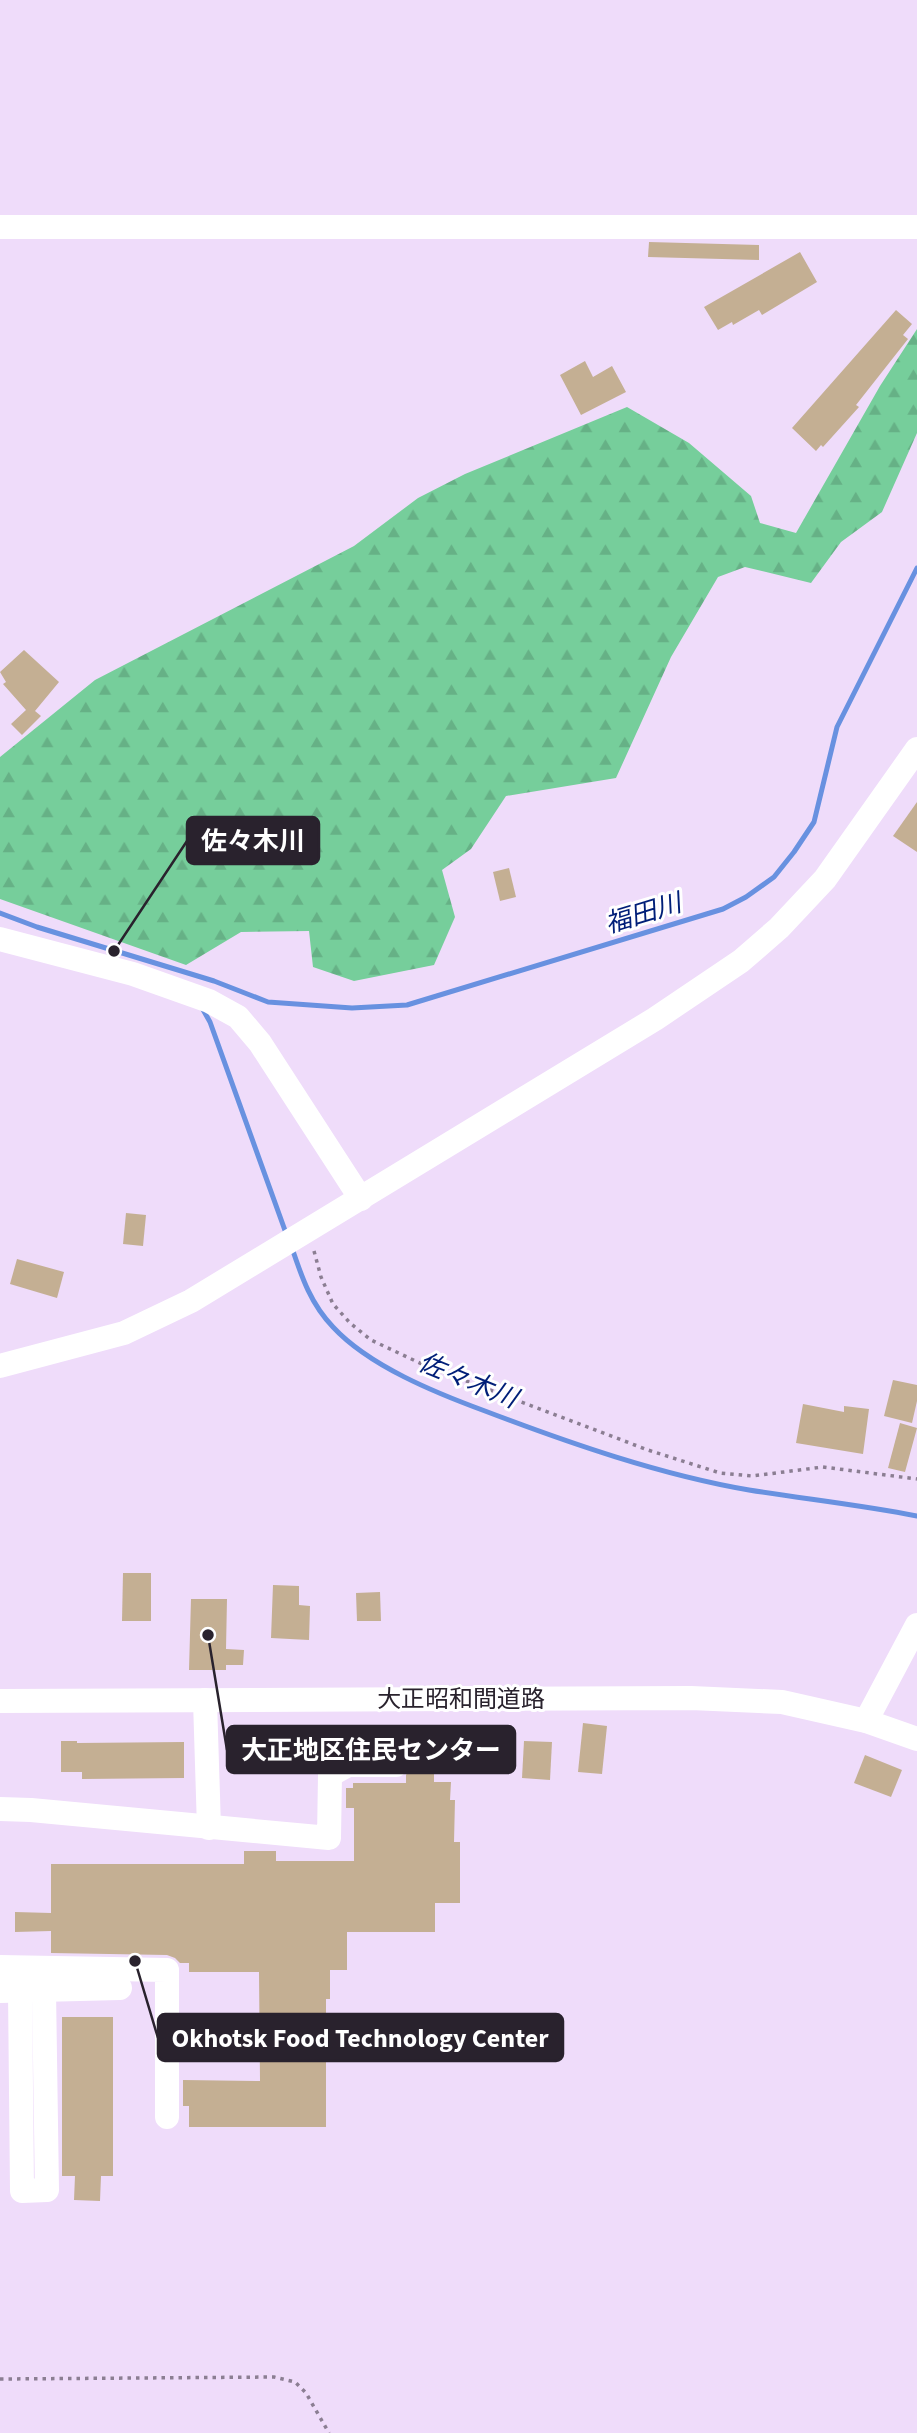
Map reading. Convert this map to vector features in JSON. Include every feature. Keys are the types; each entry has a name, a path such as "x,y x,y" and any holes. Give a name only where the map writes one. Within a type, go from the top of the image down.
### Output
{"street":[{"path":"0,227 917,227"},
{"path":"0,1366 124,1334 191,1301 655,1019 741,961 779,928 825,879 917,749"},
{"path":"0,939 133,974 209,1001 238,1017 260,1043 361,1199"},
{"path":"866,1721 917,1625"},
{"name":"大正昭和間道路","path":"0,1700 691,1698 782,1702 866,1721 917,1739"},
{"path":"205,1700 209,1828"},
{"path":"0,1809 329,1838 330,1775 348,1765 396,1765"},
{"path":"0,1967 167,1970 167,2117"},
{"path":"44,1990 47,2190 22,2191 10,1990 120,1989"}],"path":[{"path":"307,1231 321,1277 333,1304 350,1324 371,1340 424,1365 648,1450 720,1473 752,1476 823,1467 917,1479"},
{"path":"0,2379 275,2377 295,2382 306,2393 329,2433"}],"green space":[{"path":"917,329 917,433 882,512 841,542 811,583 745,567 718,577 671,657 616,778 506,796 471,849 442,870 455,917 434,965 354,981 313,967 309,931 241,932 186,965 0,899 0,757 95,680 354,546 418,498 465,474 627,407 689,443 751,496 760,523 796,533 880,386"}],"building":[{"path":"649,242 759,245 759,260 648,257"},
{"path":"800,252 817,282 762,315 759,310 718,330 704,307"},
{"path":"896,310 912,324 903,335 908,339 856,405 859,407 823,447 821,445 816,451 792,428"},
{"path":"585,361 593,377 612,366 626,392 581,415 560,375"},
{"path":"24,650 59,682 35,711 41,716 22,735 11,724 26,710 3,684 6,682 0,672"},
{"path":"917,802 917,852 893,836"},
{"path":"509,868 516,897 500,901 493,872"},
{"path":"126,1213 146,1215 143,1246 123,1244"},
{"path":"17,1259 64,1272 57,1298 10,1284"},
{"path":"893,1380 917,1385 912,1423 884,1416"},
{"path":"803,1404 844,1412 844,1406 869,1409 863,1454 796,1443"},
{"path":"900,1423 917,1428 905,1472 888,1468"},
{"path":"123,1573 151,1573 151,1621 122,1621"},
{"path":"273,1585 299,1586 299,1605 310,1606 309,1640 271,1638"},
{"path":"380,1592 381,1621 357,1621 356,1593"},
{"path":"191,1599 227,1599 226,1649 244,1650 243,1665 226,1665 226,1670 189,1670"},
{"path":"583,1723 607,1726 602,1774 578,1772"},
{"path":"61,1741 184,1742 184,1778 82,1779 82,1772 61,1772"},
{"path":"524,1741 552,1742 550,1780 522,1778"},
{"path":"865,1755 902,1770 891,1797 854,1783"},
{"path":"409,1757 434,1757 434,1782 451,1782 450,1800 455,1800 454,1842 460,1842 460,1903 435,1903 435,1932 347,1932 347,1970 330,1970 330,1999 326,1999 326,2127 189,2127 189,2106 183,2106 183,2080 260,2081 259,1972 189,1972 189,1963 180,1963 167,1955 51,1953 51,1931 15,1932 15,1912 51,1913 51,1864 244,1864 244,1851 276,1851 276,1861 354,1861 354,1808 346,1808 346,1788 353,1788 353,1783 406,1783 406,1775 411,1766"},
{"path":"62,2017 113,2017 113,2176 101,2176 100,2201 74,2200 75,2176 62,2176"}],"waterway":[{"name":"福田川","path":"0,913 37,927 214,981 268,1002 352,1008 407,1005 723,909 774,877 814,822 837,727 917,568"},
{"name":"佐々木川","path":"201,1006 210,1022 287,1236"},
{"name":"佐々木川","path":"292,1248 313,1300 333,1327 384,1366 446,1396 582,1446 682,1476 749,1490 917,1516"}],"place":[{"name":"佐々木川","path":"114,951"},
{"name":"大正地区住民センター","path":"208,1635"},
{"name":"Okhotsk Food Technology Center","path":"135,1961"}]}
